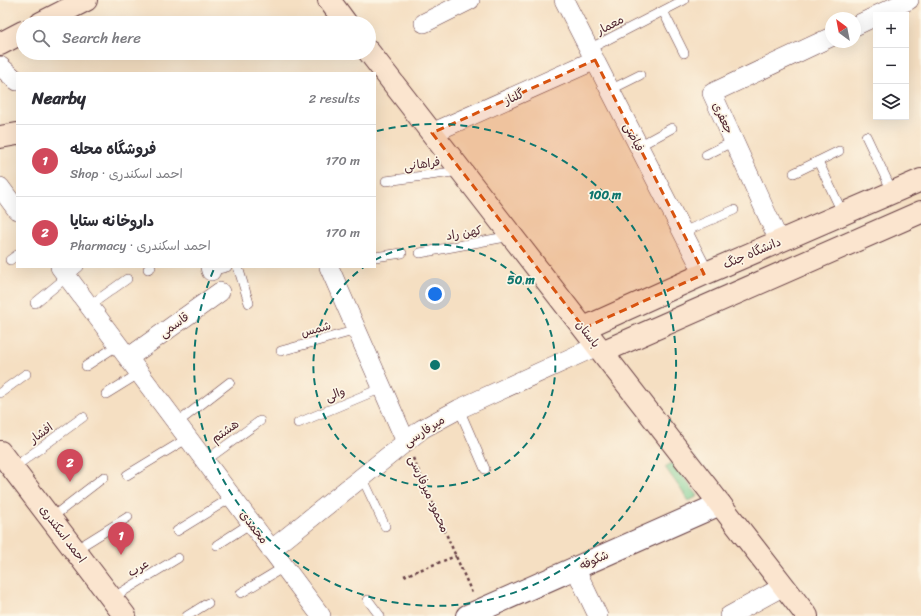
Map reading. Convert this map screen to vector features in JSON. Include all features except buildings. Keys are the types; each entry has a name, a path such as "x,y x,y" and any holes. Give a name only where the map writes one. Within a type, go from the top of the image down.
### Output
{"main road":[{"path":"55,16 86,0"},
{"path":"329,0 341,16"},
{"path":"0,44 16,36"},
{"name":"باستان","path":"373,60 382,79 432,133 807,616"},
{"path":"0,136 16,134"},
{"name":"دانشگاه جنگ","path":"584,328 921,180"},
{"path":"600,349 921,212"},
{"name":"احمد اسکندری","path":"4,458 75,550 116,610"}],"street":[{"path":"424,23 470,0"},
{"name":"فیاضی","path":"564,0 704,274"},
{"path":"883,12 909,0"},
{"path":"861,23 873,17"},
{"name":"جعفری","path":"779,242 712,94 825,40"},
{"name":"گلناز","path":"432,133 592,55"},
{"path":"0,66 16,80"},
{"path":"0,187 16,209"},
{"name":"محمود میرفارسی","path":"330,268 406,442"},
{"name":"محمدی","path":"69,270 90,306 321,616"},
{"name":"قاسمی","path":"123,351 220,292"},
{"name":"میرفارسی","path":"271,550 422,429 459,409 600,349"},
{"name":"شکوفه","path":"474,613 720,504"},
{"path":"575,568 598,616"},
{"path":"728,616 784,586"}],"lane":[{"name":"معمار","path":"592,55 663,11 684,0"},
{"path":"663,11 684,53"},
{"path":"610,90 640,75"},
{"path":"639,146 672,128"},
{"path":"866,136 893,192"},
{"path":"706,155 734,141"},
{"path":"794,173 839,151"},
{"path":"818,161 843,214"},
{"name":"فراهانی","path":"386,181 462,171"},
{"path":"683,232 734,210"},
{"name":"کهن راد","path":"420,253 512,236"},
{"path":"376,257 402,253"},
{"path":"238,268 249,303"},
{"path":"35,303 69,270"},
{"path":"90,306 127,279"},
{"name":"شمس","path":"281,351 357,330"},
{"path":"86,366 123,351"},
{"path":"0,393 26,374"},
{"path":"106,394 140,374"},
{"path":"127,474 182,430 230,382"},
{"name":"والی","path":"298,423 382,388"},
{"path":"459,409 485,469"},
{"name":"افشار","path":"4,458 83,417"},
{"name":"هشتم","path":"205,460 260,421"},
{"path":"51,518 104,477"},
{"path":"362,477 385,526"},
{"path":"177,531 232,497"},
{"path":"75,550 128,517"},
{"path":"217,545 251,523"},
{"name":"عرب","path":"116,610 178,558"},
{"path":"241,593 284,566"},
{"path":"368,600 380,616"},
{"path":"187,616 208,603"}],"path":[{"name":"محمود میرفارسی","path":"406,442 456,556 474,613"},
{"path":"404,576 456,556"}],"highlighted area":[{"path":"595,60 704,274 584,328 432,133"}],"green space":[{"path":"673,462 698,496 689,501 665,467"}],"place":[{"name":"داروخانه ستایا","path":"70,482"},
{"name":"فروشگاه محله","path":"121,555"}]}
